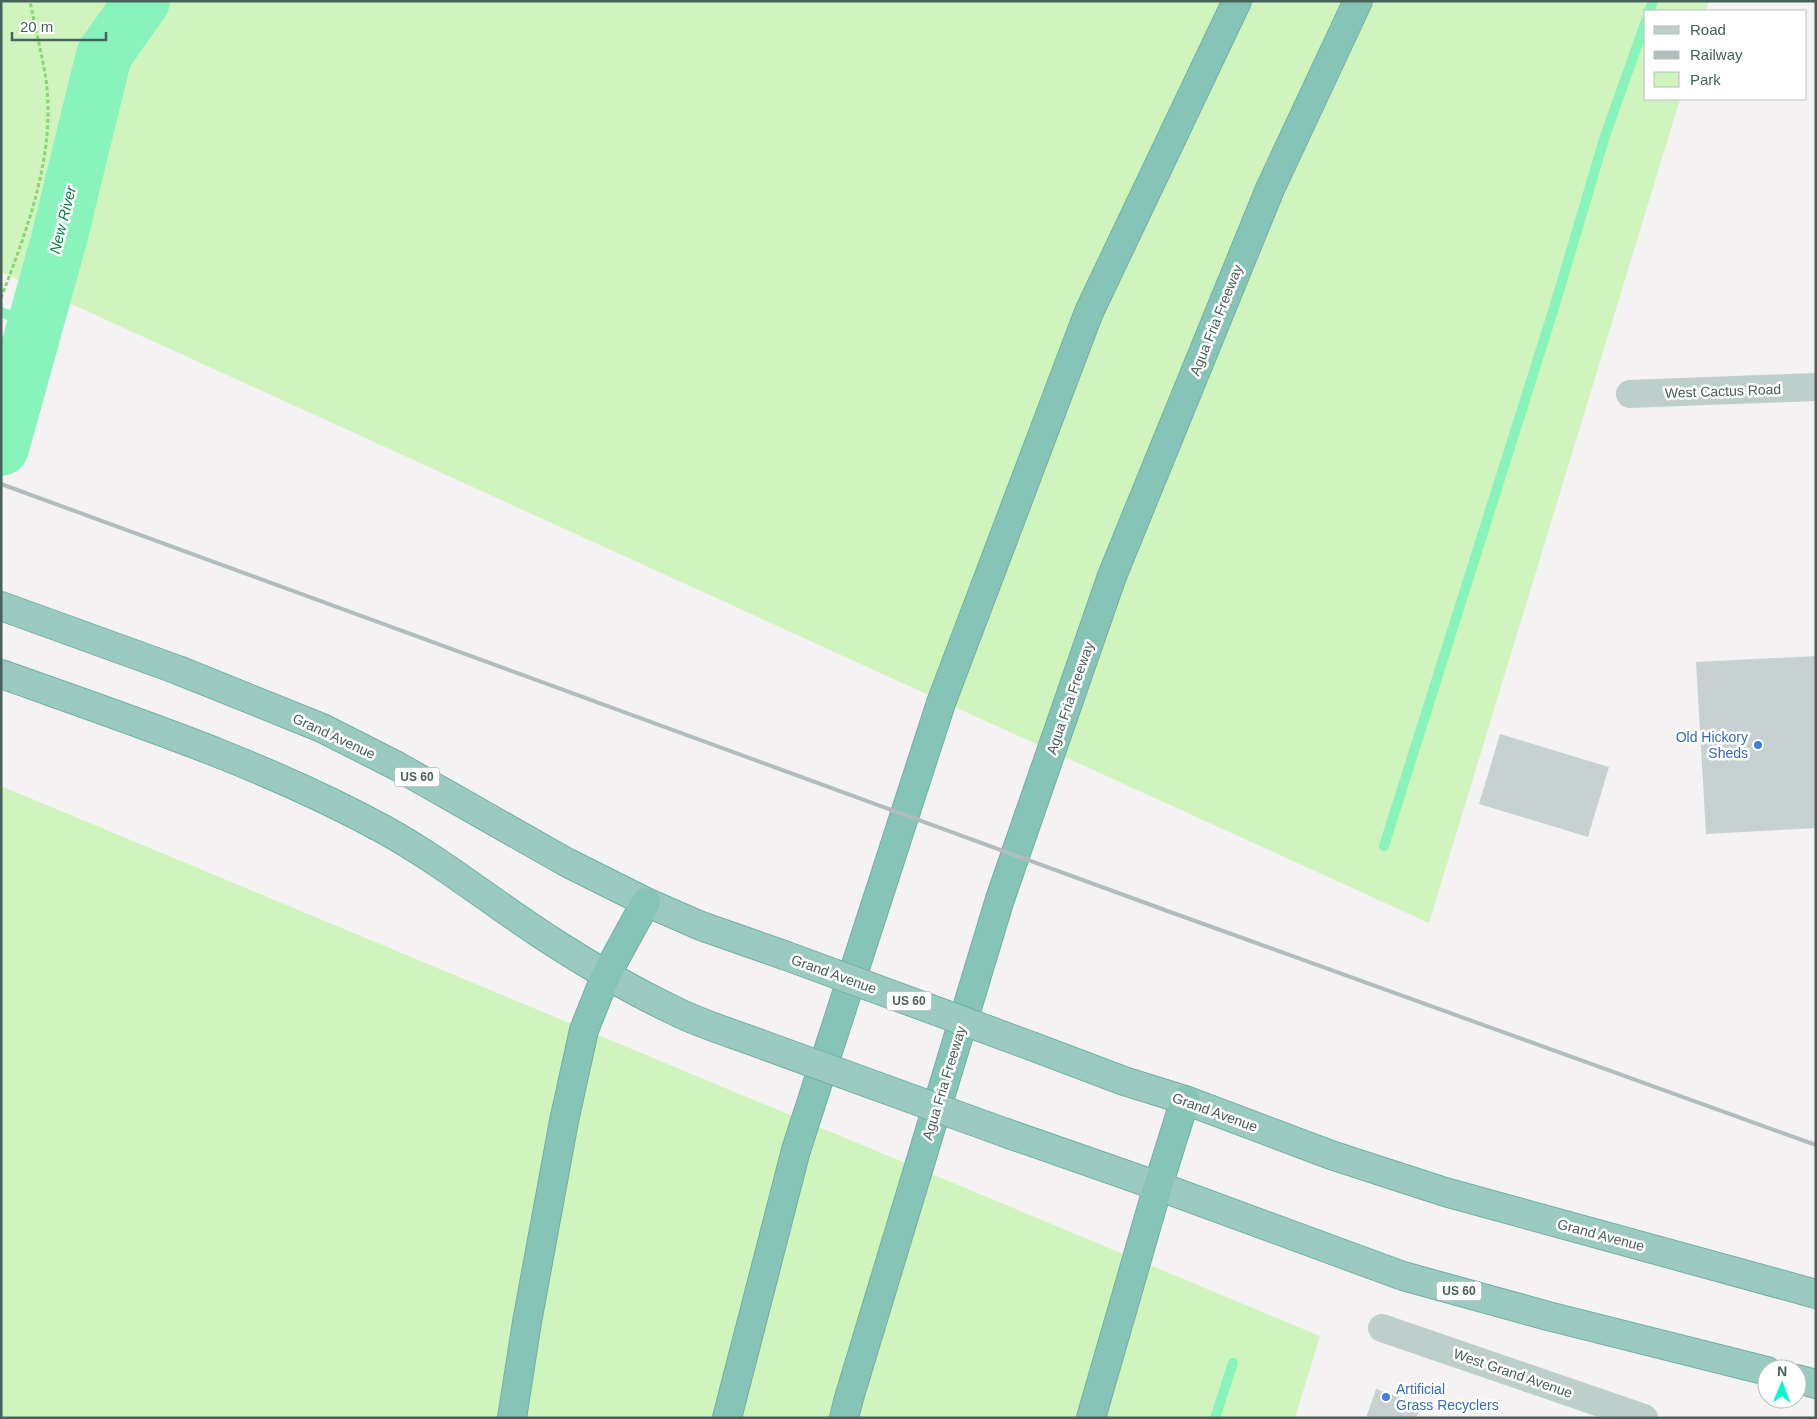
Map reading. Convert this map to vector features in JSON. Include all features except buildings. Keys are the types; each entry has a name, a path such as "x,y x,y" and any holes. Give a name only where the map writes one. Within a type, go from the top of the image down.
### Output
{"highway":[{"path":"727,1418 796,1150 941,703 1089,312 1237,1"},
{"name":"Agua Fria Freeway","path":"844,1418 1000,899 1112,576 1270,189 1358,1"},
{"name":"Grand Avenue","path":"1,606 178,670 322,728 397,766 566,862 646,902 701,926 1124,1081 1185,1100 1331,1155 1445,1192 1816,1294"},
{"name":"US 60","path":"1,674 251,766 309,792 419,850 606,975 677,1012 1403,1276 1548,1316 1757,1368"},
{"path":"512,1418 527,1322 564,1121 584,1030 606,975 646,902"},
{"path":"1090,1418 1185,1100"}],"street":[{"name":"West Cactus Road","path":"1630,394 1816,387"},
{"name":"West Grand Avenue","path":"1382,1328 1644,1418"}],"path":[{"path":"1,298 25,233 42,169 48,115 46,80 30,1"}],"green space":[{"path":"1,1 1709,1 1706,10 1644,10 1644,100 1680,100 1429,923 1,272"},
{"path":"1,786 1320,1336 1295,1418 1,1418"}],"waterway":[{"name":"New River","path":"1,448 59,239 104,55 142,1"},
{"path":"1649,10 1653,1"},
{"path":"1384,846 1554,308 1605,136 1644,27"},
{"path":"1,312 35,325"},
{"path":"1215,1418 1233,1363"}],"railway":[{"path":"1,484 1173,913 1816,1145"}],"place":[{"name":"Old Hickory Sheds","path":"1758,745"},
{"name":"Artificial Grass Recyclers","path":"1386,1397"}]}
